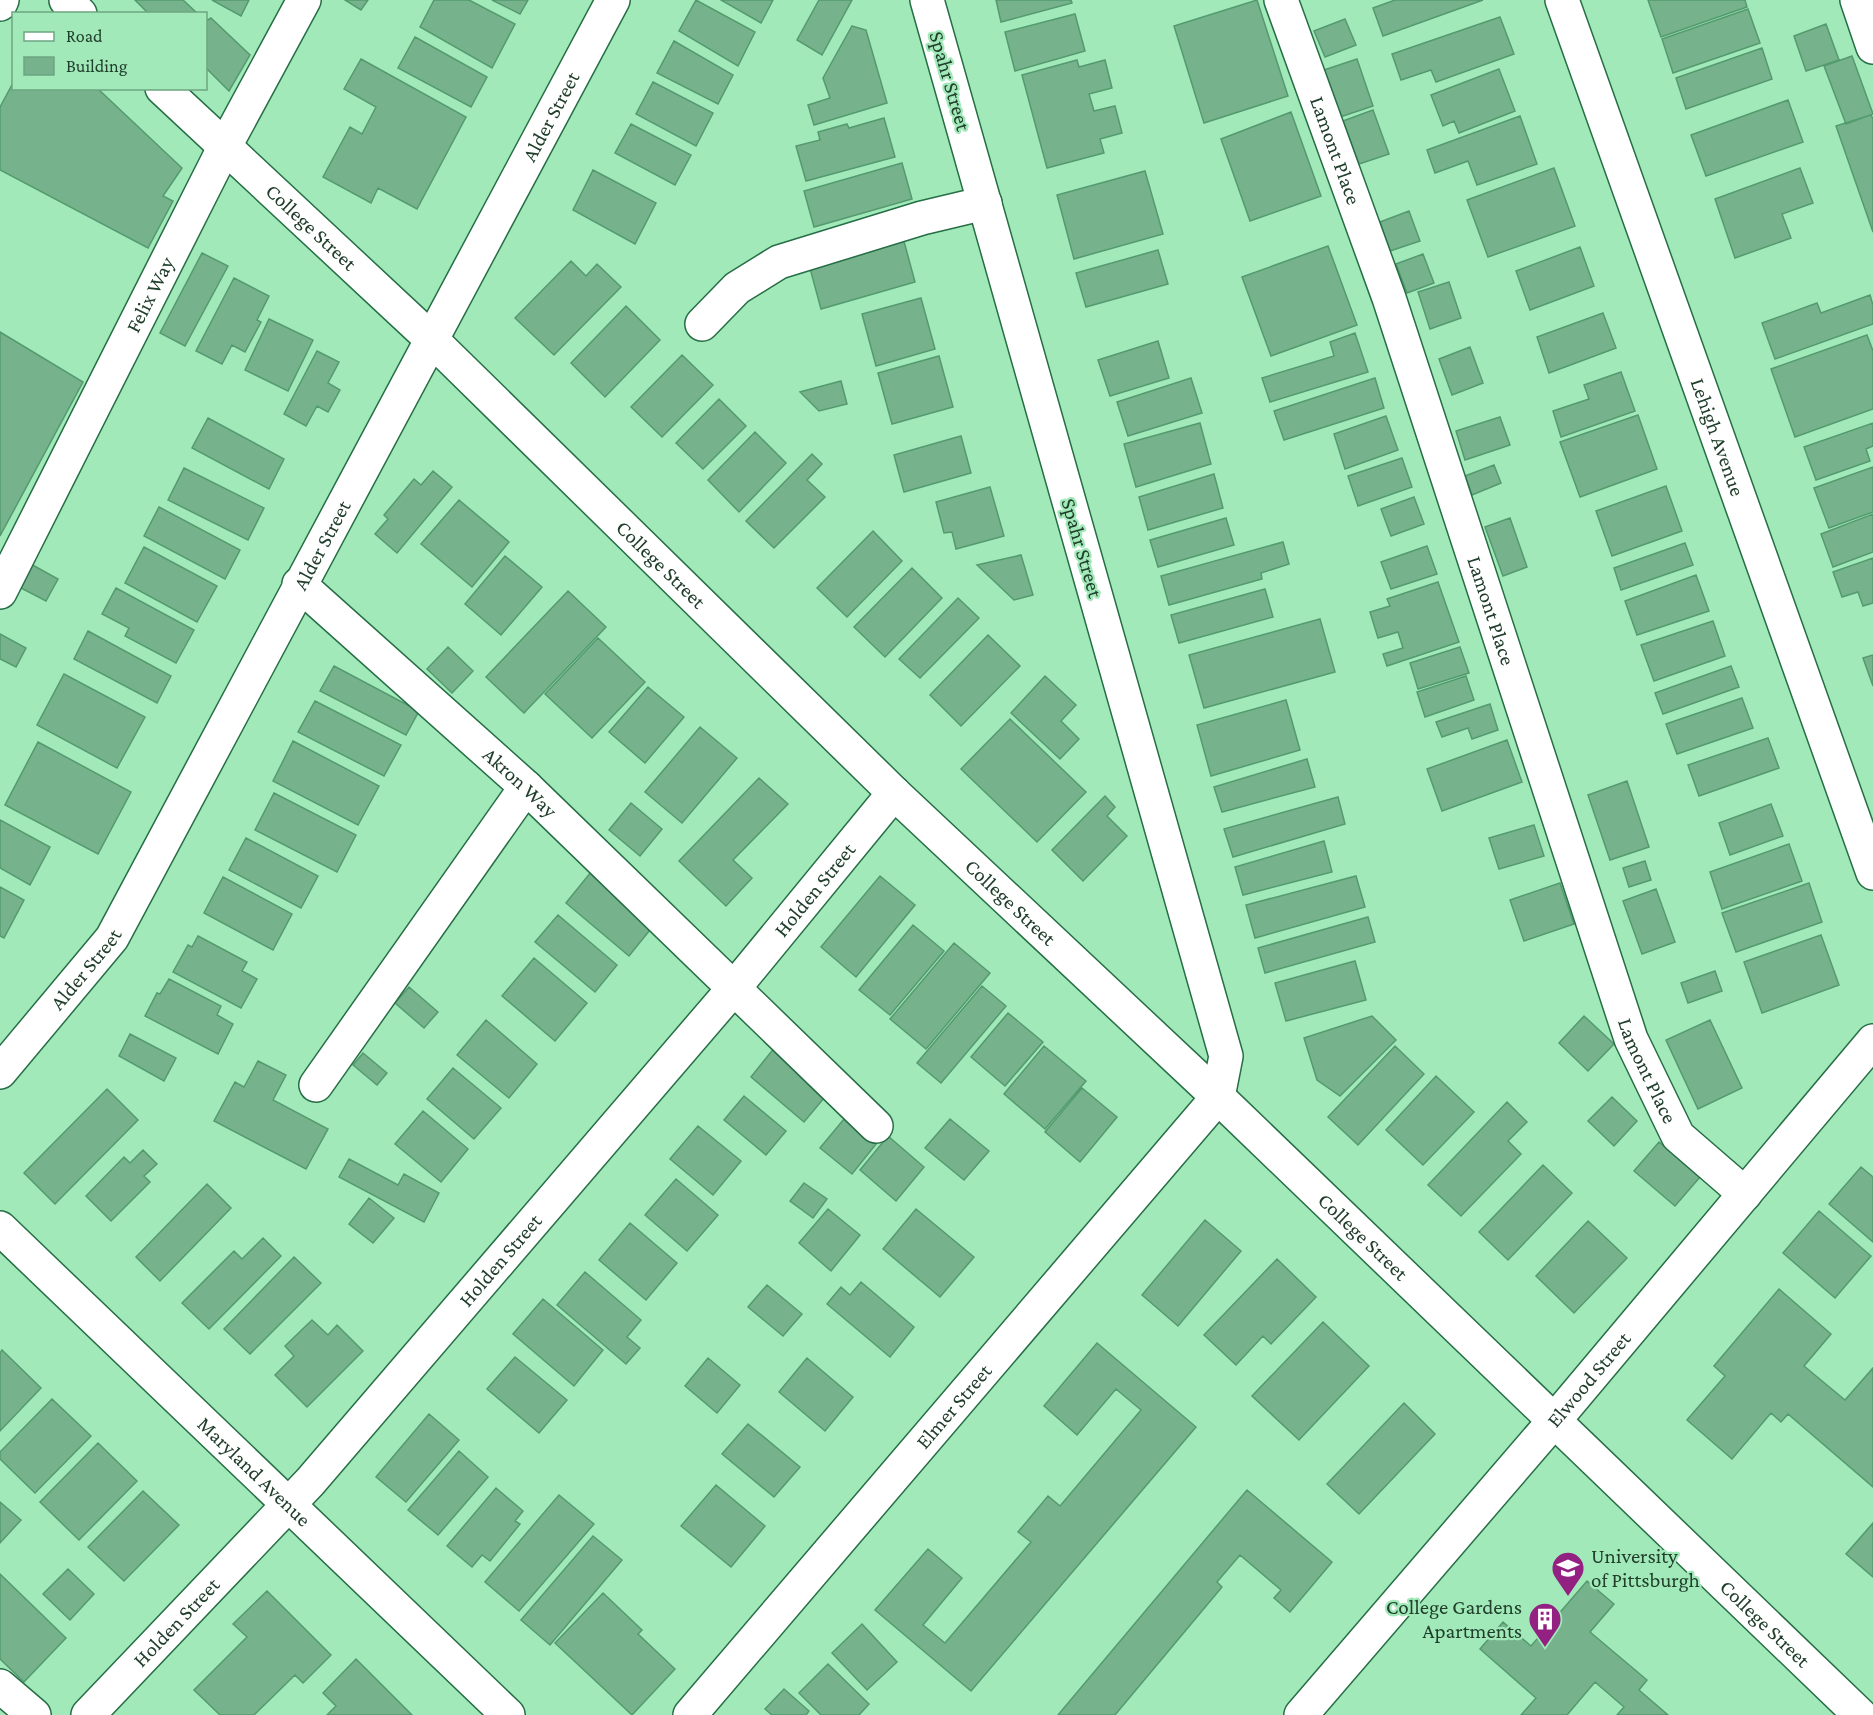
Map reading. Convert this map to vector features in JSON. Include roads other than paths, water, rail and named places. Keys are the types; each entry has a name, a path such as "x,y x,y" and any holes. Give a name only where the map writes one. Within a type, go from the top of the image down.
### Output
{"street":[{"path":"0,4 2,0"},
{"path":"66,0 78,12"},
{"name":"Felix Way","path":"0,592 225,146 304,0"},
{"name":"Alder Street","path":"0,1072 112,938 430,338 613,0"},
{"name":"Spahr Street","path":"927,0 1226,1056 1218,1097"},
{"name":"Lamont Place","path":"1281,0 1389,298 1631,1039 1678,1136 1745,1194"},
{"name":"Lehigh Avenue","path":"1562,0 1873,873"},
{"path":"1857,0 1873,47"},
{"name":"College Street","path":"164,90 430,338 894,793 1218,1097 1553,1422 1860,1715"},
{"path":"702,324 737,288 779,262 922,218 985,203"},
{"name":"Akron Way","path":"299,584 526,787 876,1126"},
{"path":"316,1086 526,787"},
{"name":"Holden Street","path":"88,1715 289,1507 734,988 894,793"},
{"name":"Elwood Street","path":"1301,1715 1553,1422 1873,1041"},
{"name":"Elmer Street","path":"690,1715 1218,1097"},
{"name":"Maryland Avenue","path":"0,1228 508,1715"},
{"path":"0,1686 34,1715"}],"place":[{"name":"University of Pittsburgh","path":"1568,1597"},
{"name":"College Gardens Apartments","path":"1545,1648"}]}
